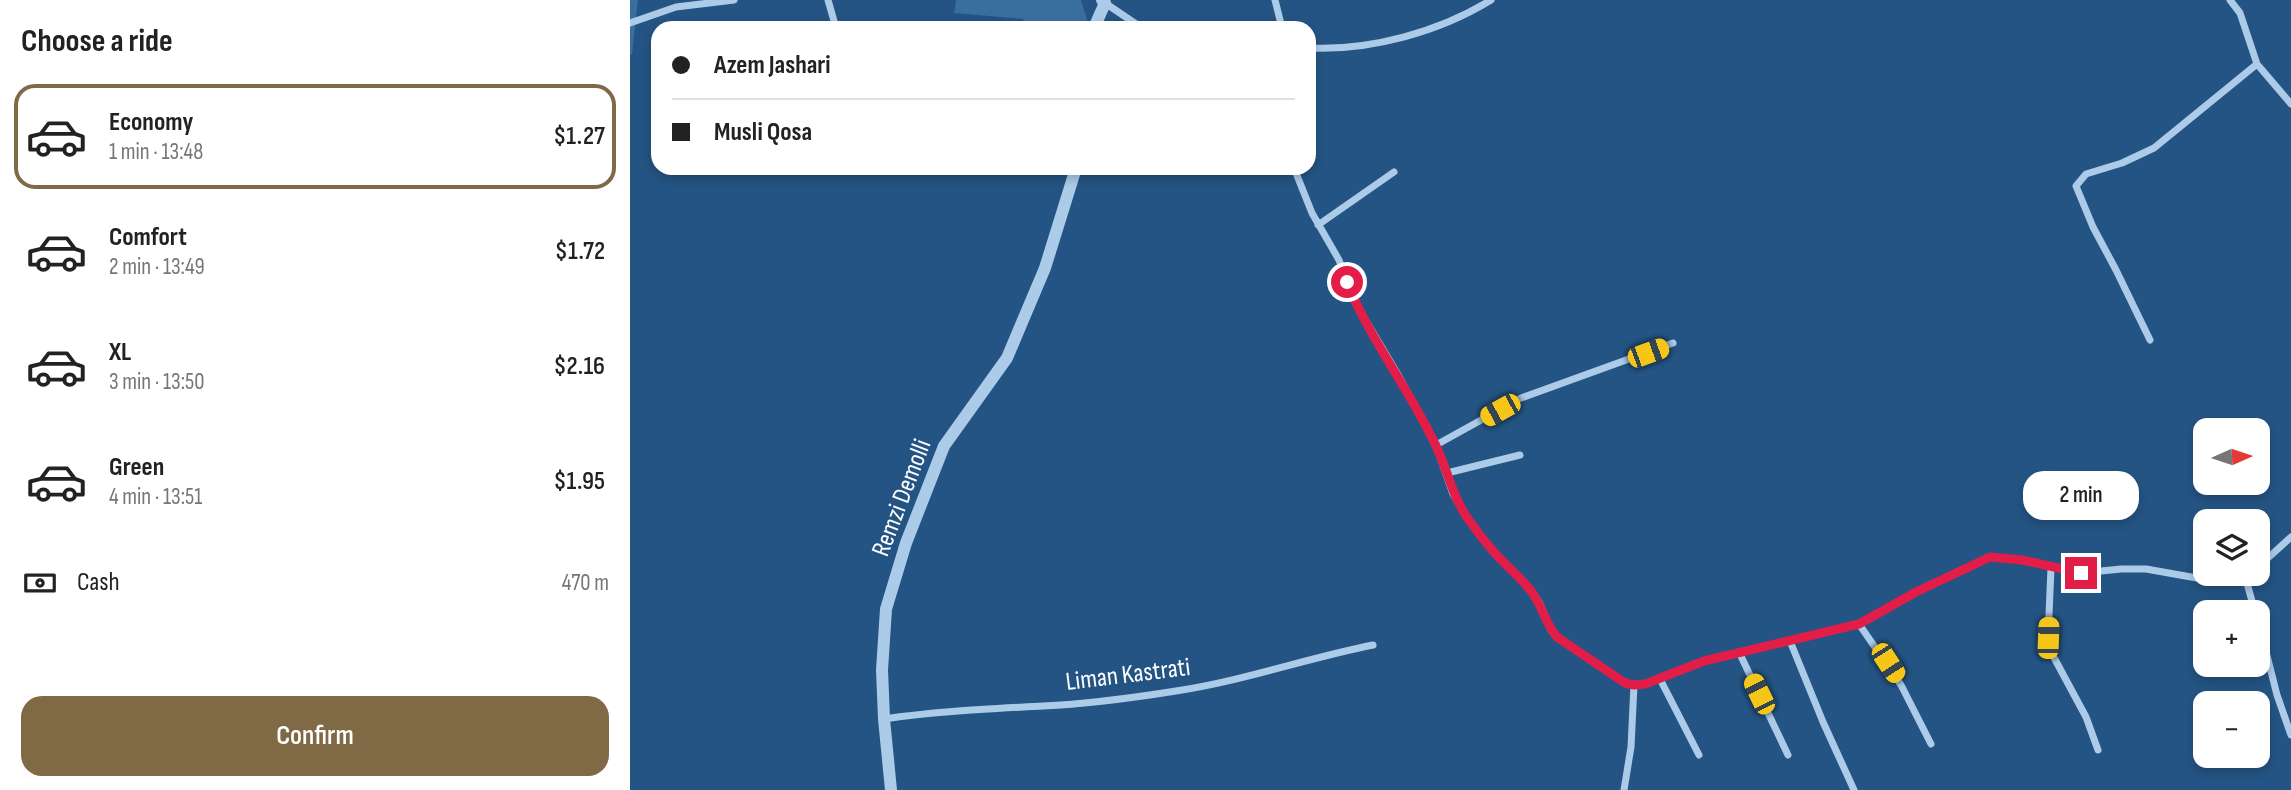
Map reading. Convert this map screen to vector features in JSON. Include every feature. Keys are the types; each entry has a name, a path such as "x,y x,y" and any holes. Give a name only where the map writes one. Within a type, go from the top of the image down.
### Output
{"street":[{"path":"630,23 676,7 734,0"},
{"path":"828,0 834,21"},
{"path":"1275,0 1280,21"},
{"path":"1316,48 1347,48 1434,29 1491,0"},
{"path":"2231,0 2240,13 2257,64 2291,104"},
{"path":"1097,21 1104,2 1132,21"},
{"path":"2150,340 2093,227 2076,186 2086,174 2122,163 2154,148 2257,64"},
{"path":"1318,225 1394,172"},
{"name":"Remzi Demolli","path":"891,790 884,719 884,620 906,543 944,446 1007,358 1045,268 1074,175"},
{"path":"1297,175 1318,225 1339,260 1356,304 1436,445 1453,494 1470,522 1494,553 1530,589 1557,637 1618,679 1634,685 1660,679 1704,661 1859,624 1916,592 1990,557 2022,560 2081,573 2146,569 2193,577"},
{"path":"1436,445 1521,398 1673,343"},
{"path":"1447,473 1520,455"},
{"path":"2270,556 2291,537"},
{"path":"2052,568 2048,638 2051,652 2086,718 2098,750"},
{"path":"1859,624 1901,685 1931,744"},
{"path":"1790,641 1854,790"},
{"name":"Liman Kastrati","path":"884,719 1152,695 1203,687 1339,651 1373,645"},
{"path":"1739,652 1788,755"},
{"path":"2270,667 2291,735"},
{"path":"1660,679 1699,755"},
{"path":"1624,790 1631,747 1634,685"}],"shaded area":[{"path":"630,0 638,0 630,55"},
{"path":"956,0 1081,0 1087,21 1023,21 954,13"}],"route":[{"path":"1347,282 1356,304 1436,445 1453,494 1470,522 1494,553 1530,589 1557,637 1625,683 1645,684 1704,661 1859,624 1952,573 1990,557 2022,560 2081,573"}]}
